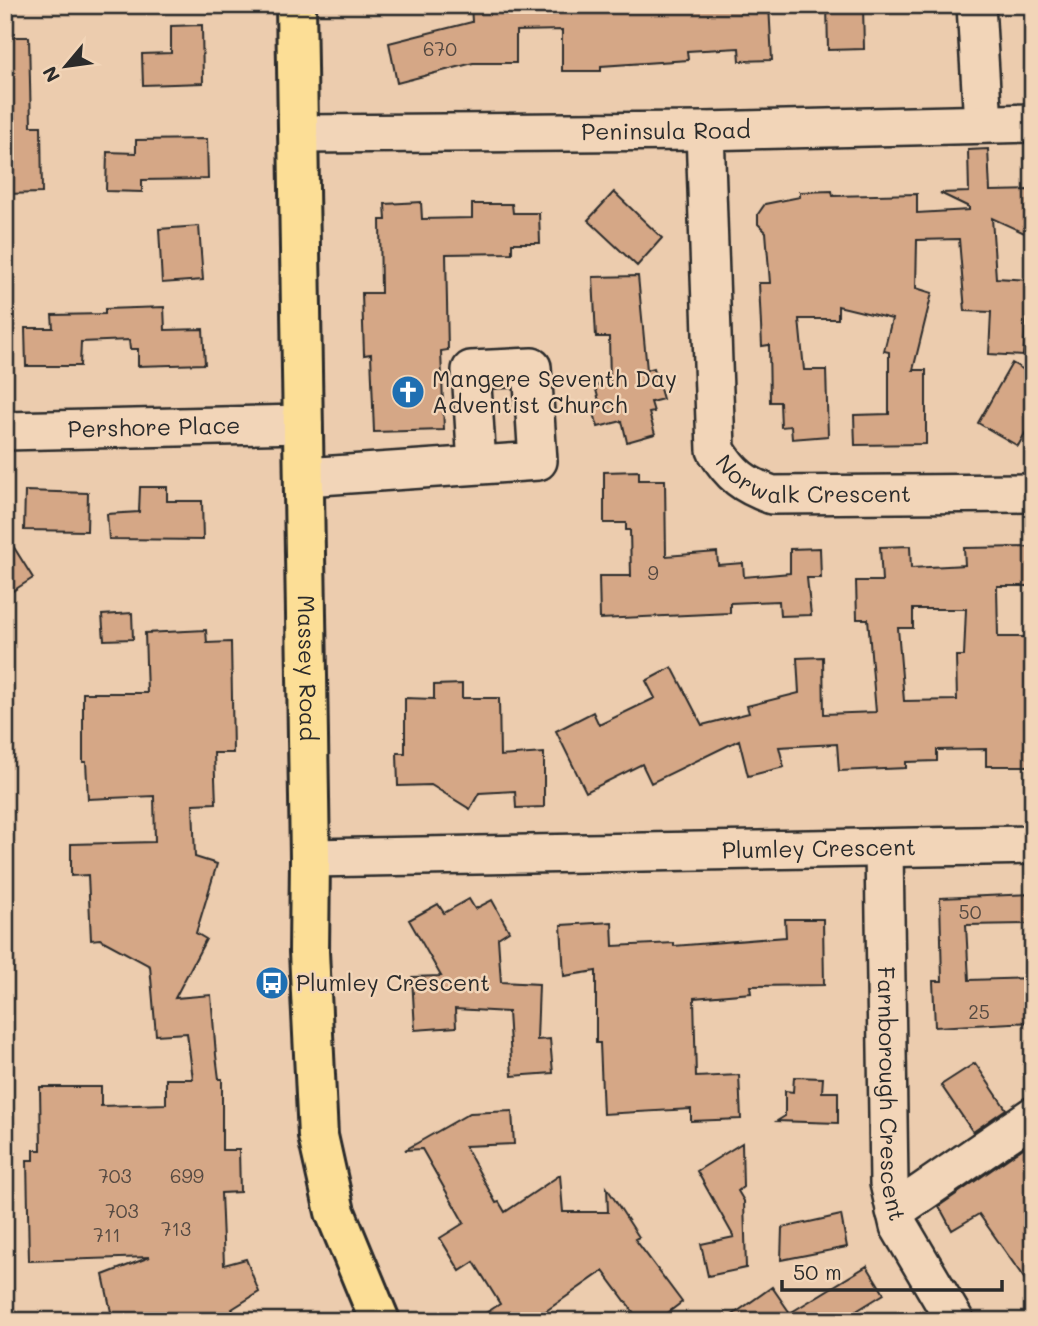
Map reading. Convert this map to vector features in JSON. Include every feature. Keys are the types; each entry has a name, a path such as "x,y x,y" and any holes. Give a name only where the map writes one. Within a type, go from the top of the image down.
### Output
{"main road":[{"name":"Massey Road","path":"296,5 305,477 309,952 318,1136 335,1212 380,1321"}],"street":[{"path":"976,5 982,124"},
{"name":"Peninsula Road","path":"298,134 705,131 1033,123"},
{"name":"Norwalk Crescent","path":"705,131 716,450 730,473 746,486 772,495 1033,493"},
{"name":"Pershore Place","path":"5,431 303,424"},
{"path":"305,477 477,465"},
{"name":"Plumley Crescent","path":"310,858 1033,845"},
{"name":"Farnborough Crescent","path":"884,849 889,1183 894,1211 919,1263 956,1321"},
{"path":"894,1211 1033,1116"}],"building":[{"path":"471,5 769,5 772,60 740,61 739,48 687,51 688,60 601,66 601,71 562,71 562,30 516,31 516,63 473,63 397,83 389,43 472,22"},
{"path":"827,5 863,5 864,49 828,50"},
{"path":"202,25 203,83 143,85 142,54 171,53 171,26"},
{"path":"5,37 29,37 31,126 41,126 42,193 5,194"},
{"path":"207,139 208,179 142,180 142,192 106,191 107,152 136,153 136,140"},
{"path":"988,149 990,191 1033,190 1033,237 992,218 996,278 1030,280 1023,356 989,354 991,312 965,311 959,239 917,240 916,288 932,293 913,370 926,370 926,444 855,445 854,415 889,414 889,352 884,351 892,319 838,306 838,319 799,319 804,370 826,370 828,436 792,439 791,426 781,427 780,402 770,402 769,345 762,346 759,283 770,283 766,232 758,224 758,214 765,204 800,197 800,192 832,191 833,196 917,194 917,213 969,210 969,207 940,193 969,192 968,150"},
{"path":"614,192 662,238 637,266 588,220"},
{"path":"421,202 422,219 472,218 472,204 512,204 513,213 539,213 540,243 512,243 512,253 446,254 448,350 441,351 444,430 374,432 371,354 364,355 362,293 381,293 380,220 386,220 385,204"},
{"path":"199,226 203,280 162,283 159,229"},
{"path":"638,276 647,370 654,368 663,399 651,402 654,412 649,413 655,434 627,442 622,421 598,427 591,403 599,401 595,386 610,381 609,337 596,337 593,277"},
{"path":"164,307 165,330 203,329 205,364 138,366 138,349 130,349 129,340 81,342 80,366 26,366 25,328 53,328 52,315 105,314 105,309"},
{"path":"1012,363 1033,375 1033,419 1018,446 978,423"},
{"path":"639,471 639,480 665,480 666,556 717,552 718,565 743,563 744,577 790,573 790,549 820,548 821,578 807,578 811,615 780,616 779,601 730,603 730,613 600,619 599,576 631,576 630,530 626,530 626,523 604,523 604,472"},
{"path":"140,487 167,487 167,501 202,501 203,540 109,539 107,514 139,512"},
{"path":"25,491 88,493 87,531 24,530"},
{"path":"5,533 33,578 5,596"},
{"path":"910,546 911,568 965,565 964,548 1033,547 1033,586 997,586 998,637 1033,637 1033,766 986,766 986,749 937,750 937,761 906,762 906,768 839,771 837,744 779,747 784,767 748,776 739,740 651,783 642,764 586,792 556,731 593,712 599,725 655,698 646,681 672,667 702,725 749,713 747,706 799,693 797,658 823,657 824,714 876,712 868,619 857,619 856,581 882,581 880,547","holes":["913,609 966,609 964,656 956,656 957,700 904,701 898,628 913,628"]},
{"path":"132,613 133,639 104,640 102,615"},
{"path":"206,630 207,643 231,642 233,753 214,753 216,803 193,804 195,857 217,864 196,933 206,939 175,998 211,995 219,1079 222,1079 222,1150 239,1150 240,1192 221,1193 224,1265 246,1259 259,1292 232,1309 240,1321 113,1321 103,1275 150,1257 29,1261 27,1160 34,1160 34,1150 41,1150 40,1087 101,1087 101,1106 166,1104 166,1079 193,1079 187,1033 156,1035 150,966 100,939 91,940 88,875 71,876 71,844 155,842 154,796 88,799 86,762 83,762 83,693 147,693 145,633"},
{"path":"462,684 462,698 499,698 500,756 544,753 544,807 516,808 515,791 479,793 470,809 431,785 398,786 397,753 405,753 405,698 434,699 434,685"},
{"path":"1033,894 1033,924 966,925 969,980 1033,978 1033,1022 935,1027 933,981 942,981 940,898"},
{"path":"469,899 475,909 492,900 509,931 498,938 501,982 539,984 537,1040 550,1039 553,1073 512,1076 508,1012 455,1009 456,1027 415,1030 412,977 441,976 409,920 438,904 444,913"},
{"path":"785,919 823,919 824,985 750,986 751,993 694,998 696,1077 739,1075 741,1119 691,1121 691,1109 603,1114 600,1043 596,1043 596,971 564,976 561,925 612,922 613,946 674,943 674,946 786,937"},
{"path":"975,1063 1006,1109 973,1132 941,1085"},
{"path":"794,1077 823,1078 822,1092 838,1092 838,1123 777,1121 785,1116 785,1091 793,1092"},
{"path":"512,1111 514,1144 465,1146 496,1203 499,1202 505,1212 560,1175 563,1212 608,1212 607,1188 639,1237 635,1239 682,1302 657,1321 640,1321 603,1271 546,1311 552,1321 473,1321 500,1304 474,1262 460,1271 440,1238 464,1223 422,1149 405,1150 470,1113"},
{"path":"742,1143 743,1187 738,1191 744,1201 746,1268 708,1276 701,1244 734,1237 697,1171"},
{"path":"1029,1144 1033,1150 1033,1291 979,1214 952,1230 939,1206"},
{"path":"841,1215 847,1247 781,1260 782,1228"},
{"path":"867,1266 884,1294 840,1321 724,1321 772,1287 790,1313"}],"place":[{"name":"Mangere Seventh Day Adventist Church","path":"408,392"},
{"name":"Plumley Crescent","path":"272,983"}]}
